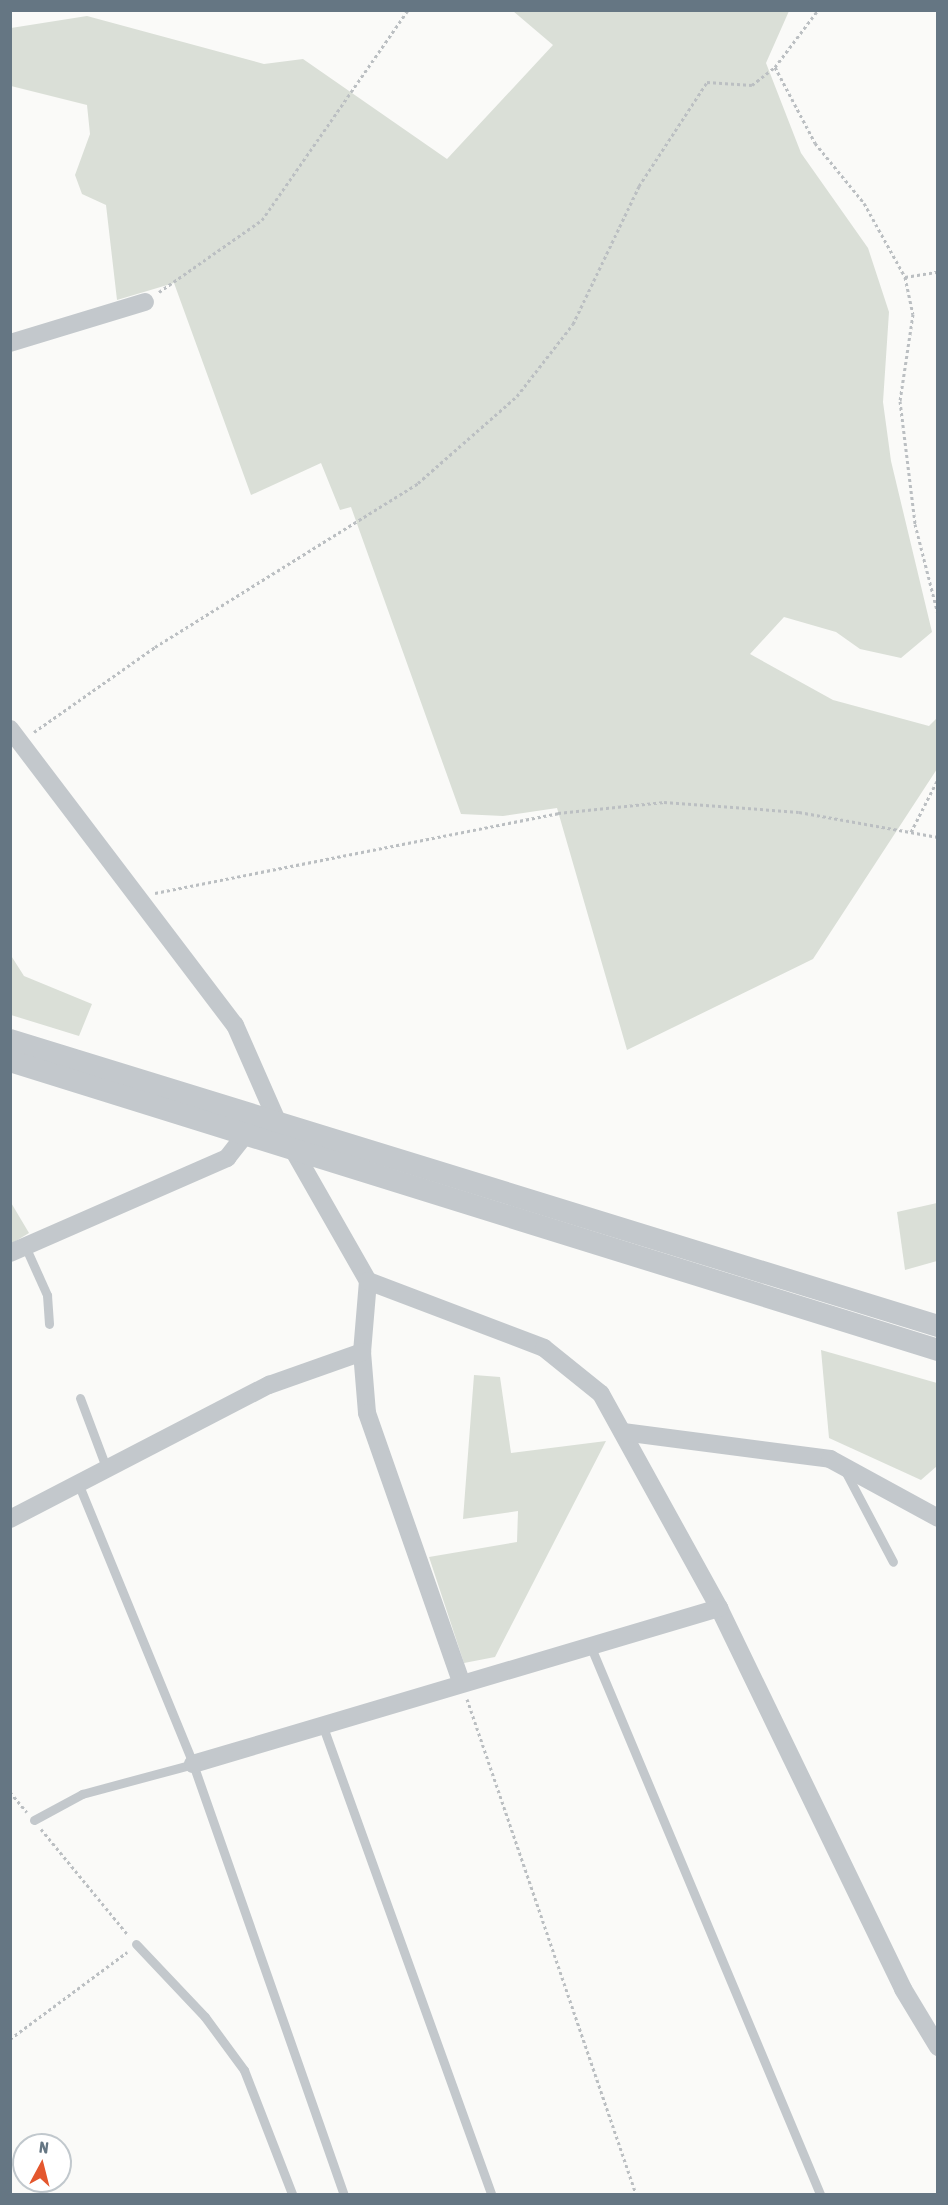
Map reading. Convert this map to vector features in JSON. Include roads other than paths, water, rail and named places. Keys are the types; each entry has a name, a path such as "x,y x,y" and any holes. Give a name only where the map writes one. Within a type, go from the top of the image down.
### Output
{"street":[{"path":"10,343 145,302"},
{"path":"15,735 235,1025 279,1125 368,1281 362,1352 367,1413 461,1682"},
{"path":"10,1040 279,1125 938,1326"},
{"path":"10,1061 938,1350"},
{"path":"18,1250 227,1158 245,1135"},
{"path":"368,1281 544,1348 601,1394 719,1608 903,1989 938,2047"},
{"path":"10,1519 106,1467 269,1385 362,1352"},
{"path":"623,1432 844,1465 938,1518"},
{"path":"193,1764 461,1682 719,1608"}],"lane":[{"path":"18,1250 47,1295 49,1324"},
{"path":"80,1398 106,1467"},
{"path":"844,1465 842,1472 893,1562"},
{"path":"78,1483 193,1764 344,2194"},
{"path":"590,1645 820,2194"},
{"path":"322,1724 491,2194"},
{"path":"34,1820 82,1794 193,1764"},
{"path":"136,1944 205,2017 244,2070 292,2194"}]}
